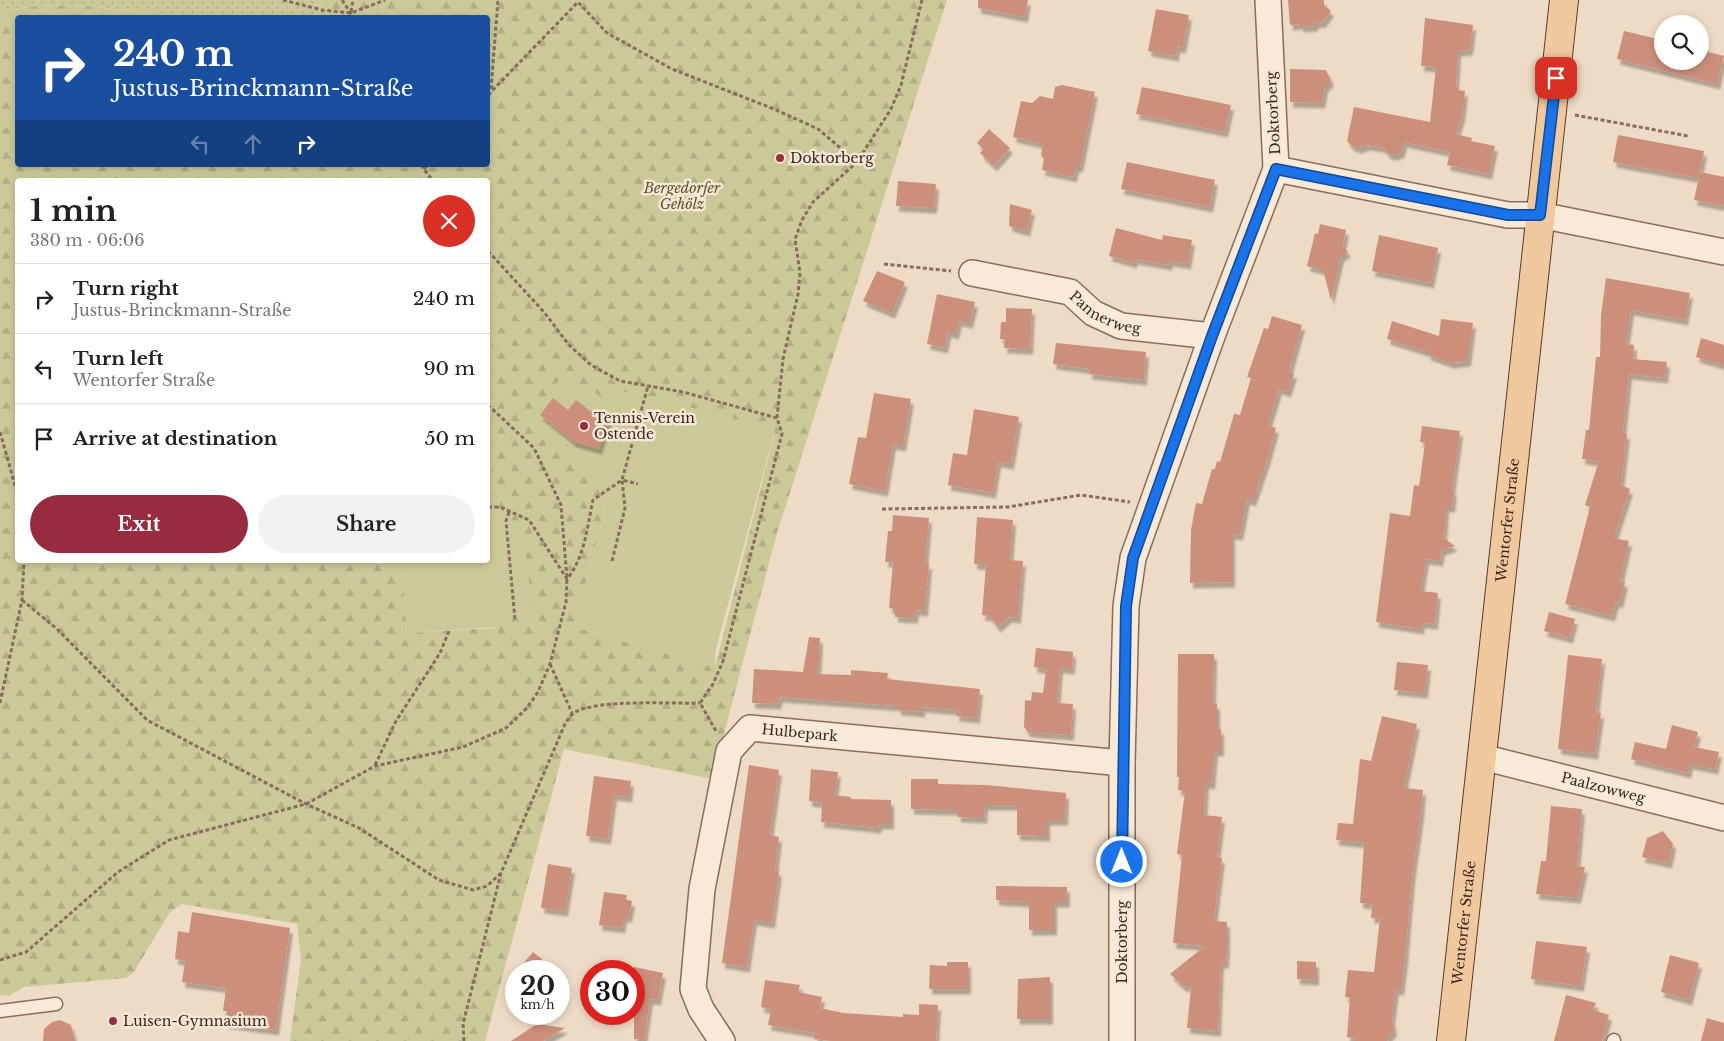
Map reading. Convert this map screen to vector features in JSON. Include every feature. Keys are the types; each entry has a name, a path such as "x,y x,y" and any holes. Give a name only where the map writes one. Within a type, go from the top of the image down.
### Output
{"main road":[{"name":"Wentorfer Straße","path":"1451,1041 1564,0"}],"street":[{"name":"Doktorberg","path":"1122,1041 1122,763 1126,606 1133,558 1212,336 1276,169 1268,0"},
{"path":"1276,169 1508,215 1540,215 1724,252"},
{"name":"Pannerweg","path":"972,273 1070,292 1093,313 1121,326 1212,336"},
{"name":"Hulbepark","path":"729,751 750,728 1122,763"},
{"path":"722,1041 701,1010 693,989 702,889 729,751"},
{"name":"Paalzowweg","path":"1482,758 1724,818"}],"lane":[{"path":"0,1011 56,1004"}],"path":[{"path":"283,0 322,10 351,13 385,0"},
{"path":"342,0 351,13"},
{"path":"351,13 353,0"},
{"path":"491,90 498,0"},
{"path":"700,704 713,684 723,661 782,434 777,418 783,359 798,294 800,273 795,239 802,220 813,202 857,162 891,109 898,93 922,0"},
{"path":"491,90 578,1 607,33 672,69 774,109 818,130 857,162"},
{"path":"1552,111 1688,136"},
{"path":"423,167 431,178"},
{"path":"490,253 544,312 569,346 591,364 620,381 683,392 777,418"},
{"path":"884,264 972,273"},
{"path":"612,561 625,508 622,480 648,386"},
{"path":"0,960 26,952 118,872 169,840 306,804 375,766 463,747 506,728 527,708 538,692 550,664 566,602 567,579 561,505 534,448 490,407"},
{"path":"0,432 15,485"},
{"path":"567,579 576,568 581,554 593,500 622,480 638,484"},
{"path":"882,508 1008,507 1081,495 1152,505"},
{"path":"490,507 500,507 529,520 567,579"},
{"path":"509,512 506,521 515,620"},
{"path":"0,703 22,600 24,563"},
{"path":"22,600 57,629 147,720 306,804 359,828 445,883 473,890 487,886 501,873"},
{"path":"375,766 396,721 440,653 449,631"},
{"path":"550,664 572,713"},
{"path":"464,1041 462,1024 501,873 565,724 572,713 585,708 616,705 700,704"},
{"path":"700,704 729,751"}],"green space":[{"path":"0,0 319,0 326,15 181,15 74,5 37,6 0,11"},
{"name":"Bergedorfer Gehölz","path":"319,0 947,0 777,533 712,779 564,749 507,960 505,960 505,967 485,1041 290,1041 301,959 297,924 182,904 170,912 134,972 126,978 24,987 9,996 0,995 0,11 37,6 74,5 181,15 15,15 15,167 490,167 490,15 326,15","holes":["614,390 658,399 775,431 715,667 574,627 609,494 568,445 532,416 610,401"]},
{"path":"563,375 609,401 614,390 658,399 775,430 716,649 715,667 574,627 609,494 568,445 531,416"},
{"path":"502,512 503,521 522,520 533,618 511,619 512,626 407,633 401,563 490,563 490,514"}],"building":[{"path":"978,0 1028,0 1025,17 978,8"},
{"path":"1288,0 1324,0 1324,5 1331,11 1323,22 1315,23 1315,26 1300,27 1300,24 1290,25"},
{"path":"1156,9 1189,15 1183,48 1177,47 1176,56 1148,51"},
{"path":"1425,18 1473,25 1470,50 1458,51 1456,86 1458,86 1458,90 1465,91 1462,117 1456,134 1472,138 1471,141 1495,146 1489,174 1447,165 1450,152 1404,142 1402,152 1395,155 1388,154 1384,148 1367,145 1359,148 1352,146 1347,141 1354,107 1430,122 1436,67 1421,66"},
{"path":"1624,31 1654,38 1654,68 1617,59"},
{"path":"1709,52 1724,56 1717,84 1661,70 1709,70"},
{"path":"1290,69 1326,70 1331,81 1325,87 1322,103 1290,102"},
{"path":"1062,85 1095,92 1080,167 1076,167 1074,177 1042,170 1044,159 1041,155 1043,144 1013,137 1021,101 1032,103 1040,96 1053,99 1055,87"},
{"path":"1142,87 1231,105 1225,132 1136,114"},
{"path":"989,129 1010,148 994,166 980,153 984,149 977,143"},
{"path":"1618,135 1704,151 1699,178 1613,162"},
{"path":"1127,162 1215,180 1210,207 1121,189"},
{"path":"1700,172 1724,177 1724,206 1694,200"},
{"path":"898,181 936,184 934,208 896,206"},
{"path":"1010,204 1032,210 1027,231 1009,226"},
{"path":"1320,224 1346,230 1343,246 1348,252 1341,256 1331,300 1323,270 1307,266 1315,233 1318,234"},
{"path":"1116,228 1162,240 1163,235 1192,240 1188,264 1170,261 1169,265 1135,259 1134,263 1109,256"},
{"path":"1379,235 1438,248 1431,283 1372,271"},
{"path":"877,271 905,282 892,313 863,301"},
{"path":"1606,278 1690,293 1685,320 1631,310 1626,344 1634,345 1633,359 1667,362 1665,378 1629,374 1623,433 1627,434 1621,485 1630,489 1614,538 1629,541 1620,581 1625,582 1620,603 1616,602 1612,616 1565,604 1590,507 1585,505 1599,461 1582,459 1586,430 1589,430 1596,357 1600,357 1601,315"},
{"path":"937,294 975,302 970,323 959,321 956,334 948,332 945,348 927,344"},
{"path":"1006,308 1032,309 1030,349 1004,348 1005,339 1000,339 1001,322 1006,322"},
{"path":"1272,316 1302,325 1289,372 1294,373 1288,392 1279,389 1268,425 1276,428 1268,457 1253,501 1247,499 1240,535 1232,534 1232,582 1190,583 1191,530 1196,503 1202,504 1212,469 1215,469 1217,461 1220,462 1234,414 1240,415 1251,378 1247,377 1264,328 1268,329"},
{"path":"1441,319 1473,323 1468,361 1451,363 1428,355 1428,352 1387,339 1392,321 1439,336"},
{"path":"1701,338 1724,345 1724,365 1696,357"},
{"path":"1056,343 1146,352 1144,380 1089,374 1090,369 1053,364"},
{"path":"874,393 911,399 903,446 893,444 885,491 849,484 858,437 866,438"},
{"name":"Tennis-Verein Ostende","path":"553,398 568,410 576,400 590,411 609,416 599,449 574,442 540,415"},
{"path":"974,409 1019,417 1011,464 998,462 993,493 948,485 953,453 967,455"},
{"path":"1422,426 1460,431 1452,490 1454,491 1452,507 1446,507 1444,538 1455,546 1442,550 1440,561 1426,559 1421,591 1438,593 1435,624 1422,623 1421,629 1376,622 1390,513 1410,516 1414,485 1419,486 1425,443 1420,442"},
{"path":"893,515 929,518 925,564 929,564 925,611 916,610 915,618 895,617 895,609 889,608 893,562 885,562 888,531 892,531"},
{"path":"977,517 1013,520 1010,560 1023,561 1018,618 1009,617 998,627 989,616 982,615 986,565 974,564"},
{"path":"1549,612 1575,619 1570,638 1544,631"},
{"path":"809,637 820,638 818,674 851,675 851,670 888,673 887,679 980,689 977,718 956,716 957,710 922,707 922,712 898,710 898,706 780,697 778,704 752,703 754,669 803,672"},
{"path":"1036,648 1073,652 1072,669 1060,668 1057,703 1073,704 1071,735 1028,732 1024,727 1025,700 1031,701 1032,692 1043,693 1046,669 1034,667"},
{"path":"1178,654 1214,654 1213,703 1217,704 1217,729 1221,729 1221,751 1215,751 1212,784 1206,783 1204,815 1222,817 1217,857 1222,858 1214,921 1227,922 1227,945 1226,963 1221,963 1218,1031 1187,1028 1191,987 1183,986 1170,974 1205,946 1173,943 1182,855 1177,854 1185,791 1178,790 1179,777 1177,777"},
{"path":"1568,655 1602,659 1596,712 1601,713 1595,754 1558,749"},
{"path":"1397,662 1428,665 1425,693 1394,690"},
{"path":"1382,716 1417,724 1404,788 1423,790 1421,814 1412,877 1401,990 1396,989 1392,1019 1394,1031 1389,1036 1388,1041 1354,1041 1355,1038 1347,1037 1350,997 1345,997 1348,970 1374,972 1380,918 1371,918 1372,904 1360,903 1364,843 1336,840 1338,823 1353,824 1360,759 1371,761"},
{"path":"1672,725 1698,732 1694,747 1719,752 1715,769 1690,764 1688,773 1631,759 1635,742 1666,749"},
{"path":"749,765 779,770 770,835 779,837 775,870 779,871 772,923 754,920 747,967 722,963"},
{"path":"811,769 838,772 835,795 851,797 851,799 891,800 891,824 879,824 878,828 821,822 822,803 809,801"},
{"path":"594,776 631,781 629,797 614,795 608,839 586,836"},
{"path":"911,779 938,779 938,784 986,785 1066,793 1065,820 1047,820 1047,836 1017,835 1017,805 985,805 984,818 958,817 958,810 911,809"},
{"path":"1551,806 1582,809 1577,867 1585,867 1578,898 1536,894 1541,861 1546,861"},
{"path":"1663,831 1673,844 1669,863 1642,857 1647,838"},
{"path":"548,864 572,868 565,911 541,908"},
{"path":"996,886 1067,887 1067,902 1054,902 1054,930 1029,930 1029,902 996,900"},
{"path":"604,892 627,895 626,900 632,901 629,917 624,917 622,928 599,925"},
{"path":"192,912 290,928 276,1030 225,1023 227,1011 223,1011 226,988 182,982 185,961 175,959 178,931 189,933"},
{"path":"1536,941 1587,947 1581,986 1531,979"},
{"path":"533,952 543,960 526,960"},
{"path":"1670,955 1699,963 1689,1000 1661,992"},
{"path":"1297,961 1316,962 1316,980 1297,979"},
{"path":"947,962 968,962 968,989 929,989 930,965 947,966"},
{"path":"645,969 663,973 658,1000 650,999 644,1040 634,1039 634,1025 645,1025"},
{"path":"1050,977 1050,1019 1017,1019 1018,979"},
{"path":"765,980 800,985 798,992 822,997 820,1008 843,1013 903,1017 903,1014 919,1015 919,1004 938,1005 936,1041 832,1041 814,1039 815,1033 768,1025 771,1009 761,1007"},
{"path":"1566,995 1596,1003 1593,1010 1609,1015 1602,1041 1554,1041"},
{"path":"1707,1018 1724,1023 1724,1041 1701,1041"},
{"path":"60,1020 71,1025 75,1041 43,1041 44,1029 52,1022"},
{"path":"535,1025 565,1028 543,1041 511,1041"}],"place":[{"name":"Doktorberg","path":"780,158"},
{"name":"Tennis-Verein Ostende","path":"584,426"},
{"name":"Luisen-Gymnasium","path":"113,1021"}],"route":[{"path":"1122,862 1122,763 1126,606 1133,558 1212,336 1276,169 1508,215 1540,215 1556,78"}]}
